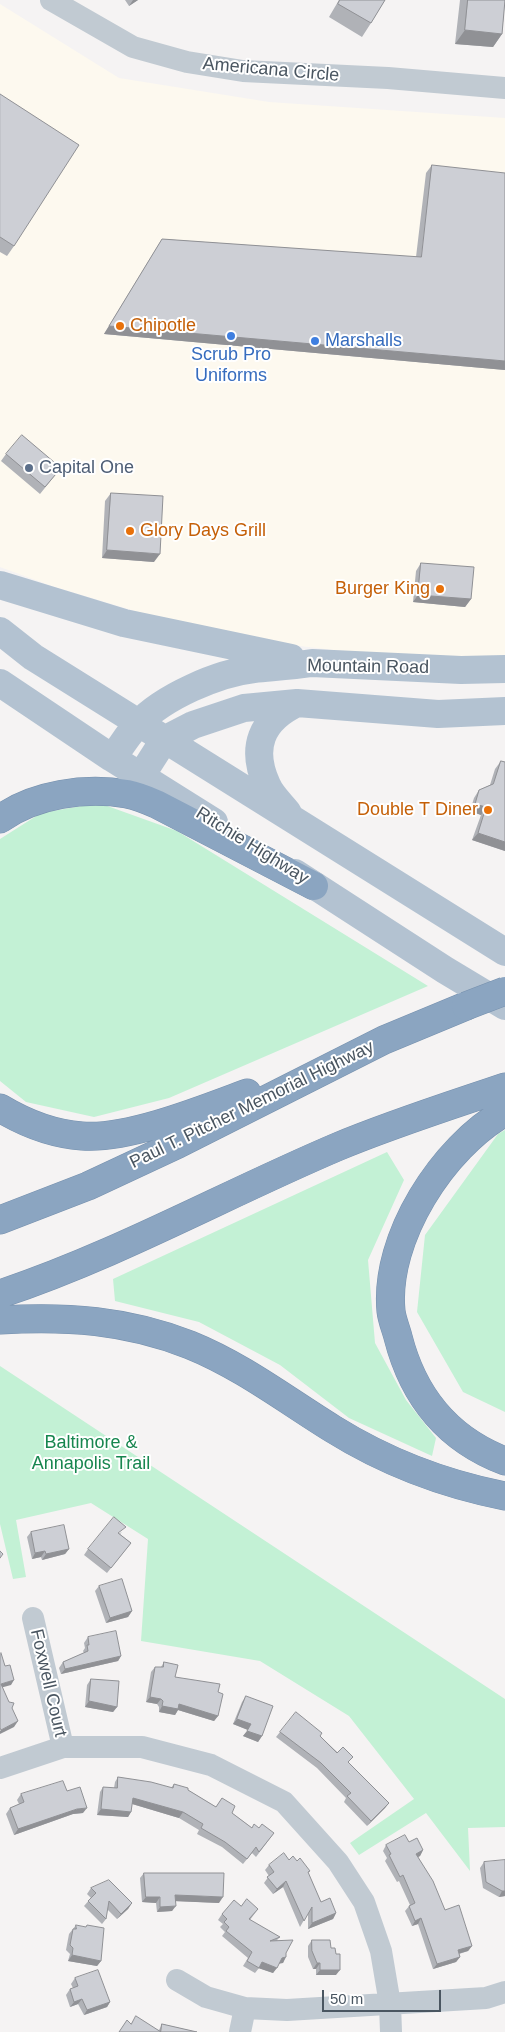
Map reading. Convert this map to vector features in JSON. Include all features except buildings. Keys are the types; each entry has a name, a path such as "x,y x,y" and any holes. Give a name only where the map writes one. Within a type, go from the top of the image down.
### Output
{"highway":[{"path":"0,819 35,801 62,794 96,791 128,794 156,804 314,886"},
{"name":"Paul T. Pitcher Memorial Highway","path":"0,1220 88,1186 178,1144 384,1040 505,990"},
{"path":"0,1108 25,1121 55,1132 83,1136 112,1135 149,1126 239,1096 384,1040"},
{"path":"0,1294 115,1249 337,1147 418,1116 505,1087"},
{"path":"505,1112 464,1142 417,1203 401,1243 393,1275 391,1311 410,1374 423,1399 442,1421 468,1443 505,1461"},
{"path":"0,1320 86,1319 136,1328 190,1345 236,1367 333,1429 380,1456 425,1474 505,1496"}],"main road":[{"path":"0,585 124,623 312,663"},
{"path":"0,631 33,657 138,724 296,824 505,952"},
{"path":"0,642 33,657"},
{"name":"Mountain Road","path":"112,758 138,724 172,699 218,678 253,669 288,667 312,663 461,670 505,669"},
{"name":"Ritchie Highway","path":"0,683 112,758 445,970 505,1006"},
{"path":"296,824 267,786 258,756 261,735 271,721 281,711 297,703"},
{"path":"141,776 164,740 193,725 226,713 276,704 297,703 438,714 505,711"}],"street":[{"name":"Americana Circle","path":"51,0 78,7 134,46 161,56 213,67 243,71 505,88"},
{"name":"Foxwell Court","path":"33,1618 63,1747"},
{"path":"0,1768 63,1747 142,1748 211,1765 284,1802 338,1862 364,1902 381,1951 390,2004 391,2032"},
{"path":"177,1980 206,1997 244,2008 287,2010 486,1998 505,1992"},
{"path":"240,2032 244,2008"}],"shaded area":[{"path":"0,4 119,78 269,102 505,118 505,655 465,658 358,653 300,646 145,614 52,586 0,567"}],"green space":[{"path":"99,803 177,831 428,986 169,1098 94,1117 26,1102 0,1081 0,839 41,813"},
{"path":"505,1130 505,1412 463,1392 417,1312 425,1235 498,1134"},
{"path":"387,1152 404,1180 368,1260 375,1343 406,1400 436,1438 432,1456 349,1418 280,1365 199,1322 115,1301 113,1279"},
{"name":"Baltimore & Annapolis Trail","path":"0,1366 505,1699 505,1827 468,1828 470,1871 426,1813 359,1855 350,1843 414,1799 349,1716 260,1661 141,1641 148,1539 91,1503 16,1520 26,1577 13,1579 0,1524"}],"place":[{"name":"Chipotle","path":"120,326"},
{"name":"Scrub Pro Uniforms","path":"231,336"},
{"name":"Marshalls","path":"315,341"},
{"name":"Capital One","path":"29,468"},
{"name":"Glory Days Grill","path":"130,531"},
{"name":"Burger King","path":"440,589"},
{"name":"Double T Diner","path":"488,810"}]}
